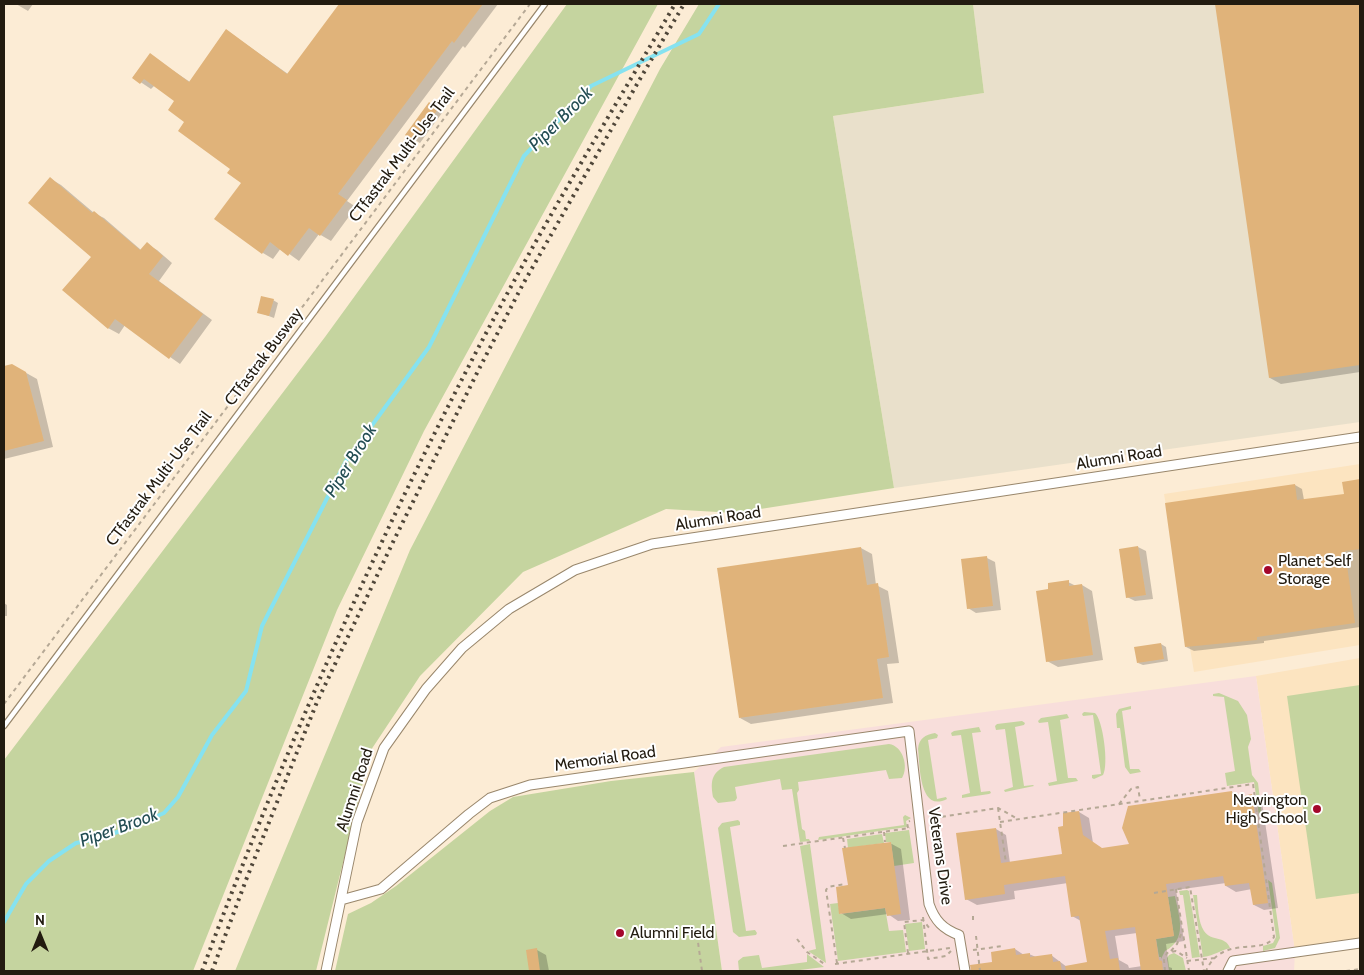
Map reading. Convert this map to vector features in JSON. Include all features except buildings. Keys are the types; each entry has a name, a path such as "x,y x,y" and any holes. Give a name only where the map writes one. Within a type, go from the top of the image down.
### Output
{"street":[{"name":"Alumni Road","path":"326,971 357,822 384,748 426,689 462,648 509,609 575,570 652,544 1360,437"},
{"name":"Memorial Road","path":"341,900 381,889 468,814 490,798 522,787 909,731"},
{"name":"Veterans Drive","path":"909,731 929,904 933,916 939,924 959,935 965,971"},
{"path":"1228,971 1233,961 1360,943"}],"lane":[{"name":"CTfastrak Busway","path":"4,726 545,4"}],"path":[{"name":"CTfastrak Multi-Use Trail","path":"4,704 530,4"},
{"path":"1000,822 1253,784 1274,937 1271,943 1224,951 1204,971 1200,971"},
{"path":"1119,804 1128,792 1138,787 1140,801"},
{"path":"934,818 998,808 1018,819"},
{"path":"998,808 1006,863"},
{"path":"784,846 910,828"},
{"path":"884,832 885,842"},
{"path":"843,838 845,848"},
{"path":"846,884 830,886 826,890 836,964 955,947"},
{"path":"1154,892 1190,887 1204,971"},
{"path":"1176,889 1188,971"},
{"path":"973,916 973,921"},
{"path":"908,953 904,922 923,920"},
{"path":"1165,971 1165,957 1177,944 1182,930"},
{"path":"697,935 702,971"},
{"path":"976,936 980,971"},
{"path":"796,939 807,952 826,965"},
{"path":"971,950 1003,946"},
{"path":"1171,951 1179,952 1187,960 1215,958"},
{"path":"1346,971 1360,969"}],"shaded area":[{"path":"973,4 1360,4 1360,422 894,488 833,116 984,93"},
{"name":"Planet Self Storage","path":"1360,464 1360,645 1194,672 1164,494"},
{"name":"Newington High School","path":"1360,658 1360,943 1295,952 1256,676"},
{"path":"1256,676 1295,952 1294,971 722,971 694,772 721,747"}],"green space":[{"path":"567,4 658,4 424,431 337,610 193,971 4,971 4,760 325,337"},
{"path":"699,4 973,4 984,93 833,116 894,488 735,513 666,509 523,572 420,676 371,750 316,971 235,971 410,550 660,69"},
{"path":"1360,685 1360,893 1316,899 1287,696"},
{"path":"1219,693 1238,701 1247,715 1251,739 1248,747 1252,775 1258,783 1262,816 1259,816 1254,782 1227,786 1225,773 1235,771 1224,697 1213,696 1213,694"},
{"path":"1131,706 1131,709 1122,711 1130,769 1139,769 1141,772 1130,774 1125,767 1120,728 1117,728 1116,714 1119,709"},
{"path":"1084,712 1095,713 1098,717 1104,743 1105,770 1103,775 1094,779 1092,775 1101,774 1093,715 1083,716"},
{"path":"1067,714 1069,718 1060,720 1068,778 1076,778 1078,781 1049,786 1048,783 1057,781 1048,722 1039,723 1038,721 1041,718"},
{"path":"1022,721 1025,723 1024,725 1015,727 1024,786 1034,786 1005,792 1004,790 1013,787 1005,729 996,730 995,726 997,724"},
{"path":"979,727 981,732 972,733 981,792 990,791 991,793 962,798 962,795 970,793 961,735 952,736 951,733"},
{"path":"935,733 938,735 937,738 928,740 937,799 946,797 947,799 938,802 926,794 921,776 918,749 923,738"},
{"path":"889,744 898,749 905,763 902,778 889,779 886,770 798,782 799,790 797,793 802,829 805,831 806,839 810,841 800,842 792,789 782,790 780,779 735,787 737,798 735,801 718,803 713,797 712,780 716,773 724,767"},
{"name":"Alumni Field","path":"694,772 722,971 335,971 348,914 371,903 396,886 490,811 513,797 611,781"},
{"path":"905,815 911,818 906,821 907,827 818,840 819,837 904,825 903,817"},
{"path":"738,820 740,825 730,827 746,931 755,930 757,933 756,935 739,937 733,932 718,828 722,823"},
{"path":"909,830 914,863 894,866 891,842 886,842 885,833"},
{"path":"882,834 884,843 848,848 847,839"},
{"path":"810,844 826,963 808,951 816,949 800,846"},
{"path":"1268,880 1272,883 1280,938 1275,948 1263,951 1263,946 1273,943 1276,937"},
{"path":"1179,891 1189,891 1200,957 1192,958 1183,895 1180,895"},
{"path":"1193,895 1197,895 1199,919 1204,931 1210,936 1225,941 1230,948 1203,957"},
{"path":"1175,896 1180,919 1179,934 1177,940 1165,951 1161,959 1156,939 1174,936 1168,897"},
{"path":"838,903 840,914 885,908 889,931 903,930 906,952 838,961 830,904"},
{"path":"922,922 925,949 909,951 905,924"},
{"path":"1174,953 1183,958 1186,971 1169,971 1167,958"},
{"path":"807,954 824,967 792,971 739,971 738,961 743,957 759,955 762,968 807,962"}],"waterway":[{"name":"Piper Brook","path":"4,922 26,884 49,861 76,843 101,838 164,813 178,797 212,735 246,691 262,626 346,461 429,347 524,156 591,86 699,34 719,4"}],"railway":[{"path":"202,971 237,879 312,696 394,516 483,339 530,252 675,4"},
{"path":"212,971 317,702 393,542 523,284 684,4"}],"place":[{"name":"Planet Self Storage","path":"1268,570"},
{"name":"Newington High School","path":"1317,809"},
{"name":"Alumni Field","path":"620,933"}]}
